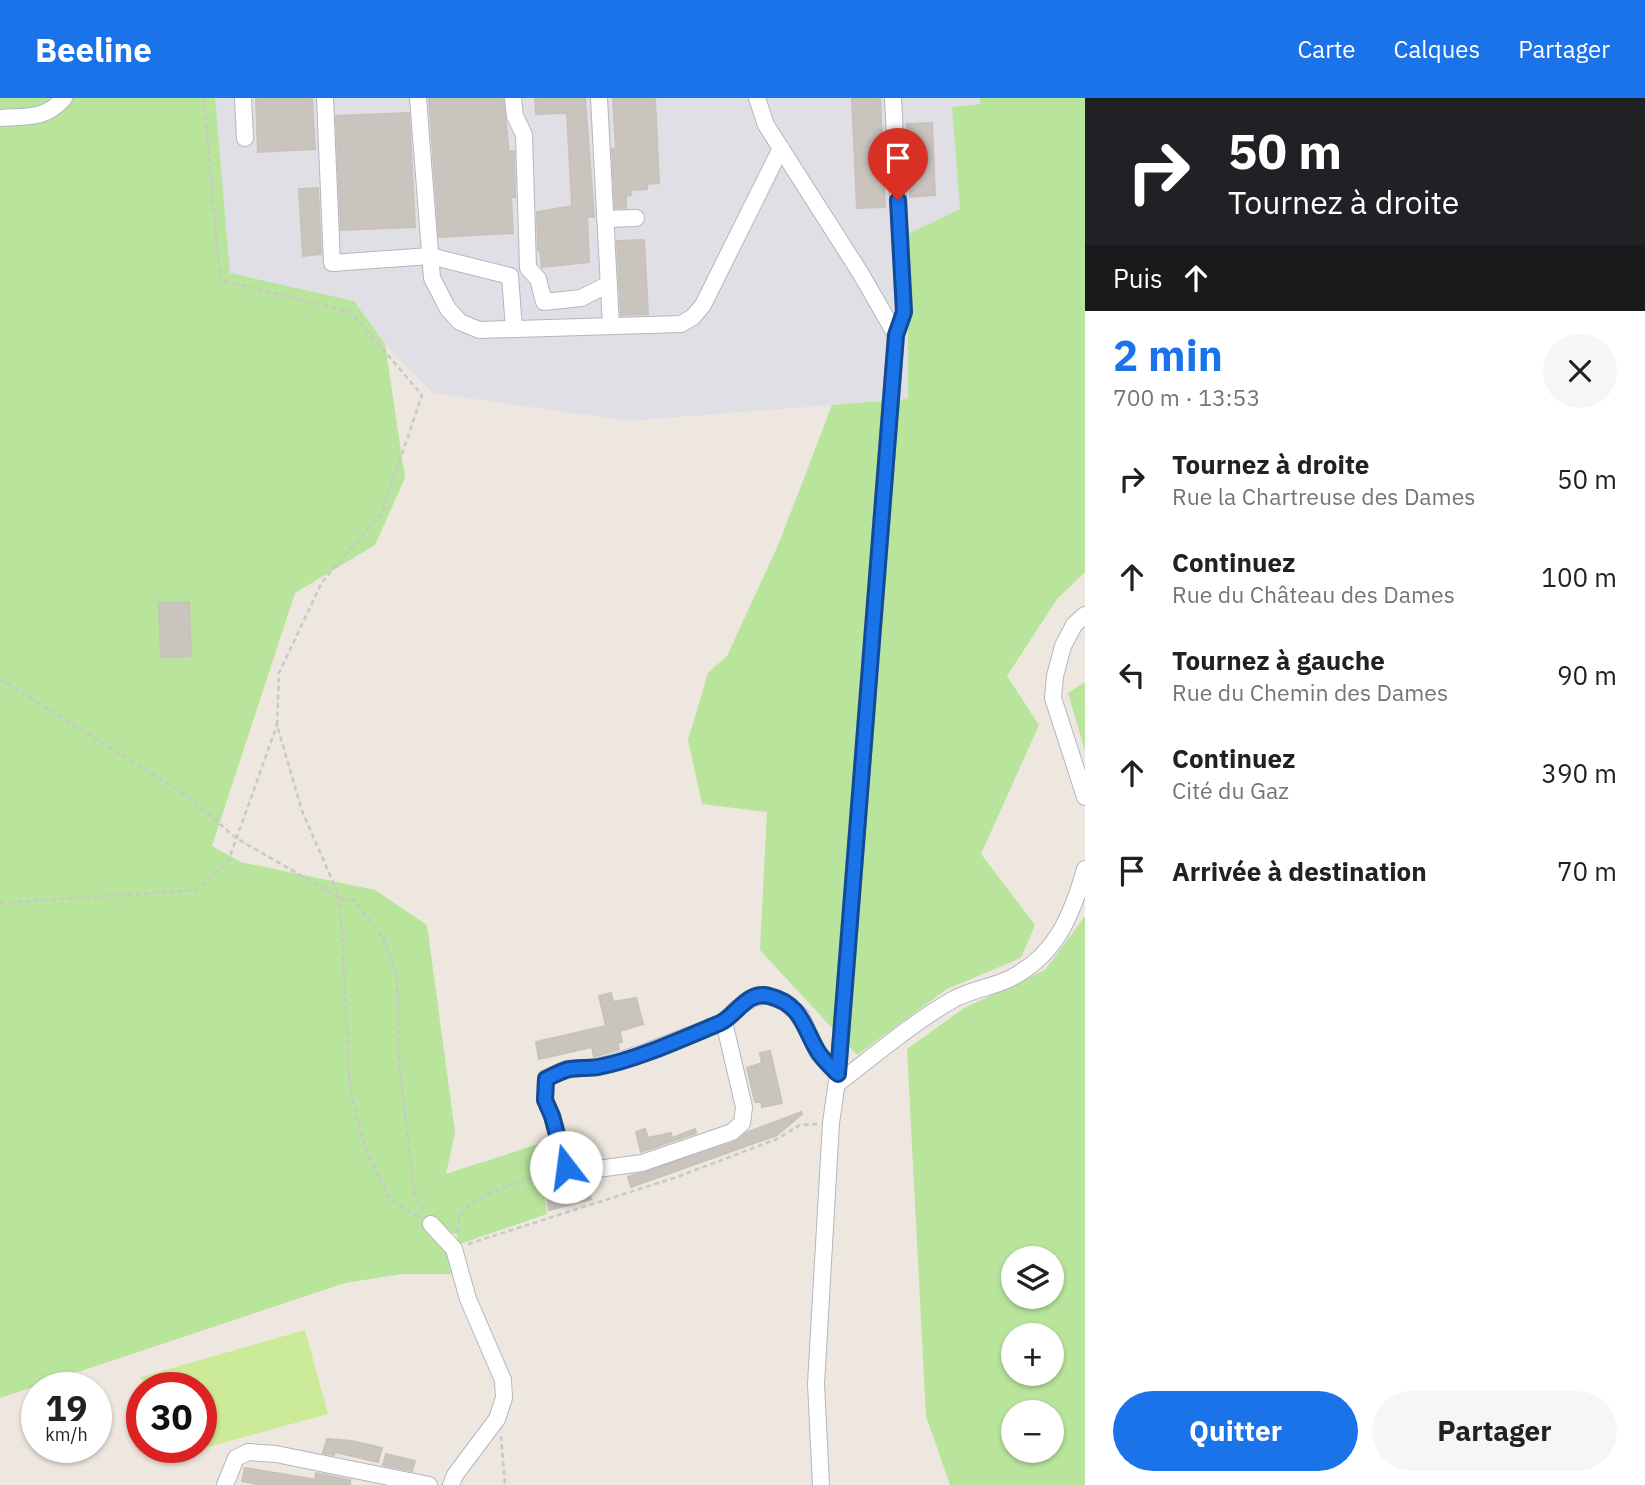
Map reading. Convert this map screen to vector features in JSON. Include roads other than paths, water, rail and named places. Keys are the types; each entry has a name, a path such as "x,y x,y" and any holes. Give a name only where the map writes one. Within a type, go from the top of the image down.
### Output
{"street":[{"path":"0,118 41,116 55,109 64,98"},
{"path":"243,98 245,138"},
{"path":"326,98 332,263 430,256 510,276 514,329"},
{"path":"418,98 432,278 448,309 460,322 479,330 681,324 693,317 703,305 780,148"},
{"path":"513,98 515,116 524,135 528,268 538,279 544,302 581,298 609,284"},
{"path":"598,98 611,326"},
{"path":"757,98 766,125 861,274 896,335"},
{"path":"821,1485 817,1384 831,1123 837,1079 896,335 904,312 893,98"},
{"path":"605,219 636,218"},
{"path":"1085,615 1074,625 1063,646 1055,676 1053,698 1085,797"},
{"path":"837,1079 945,1005 1009,978 1034,963 1064,927 1074,908 1085,869"},
{"path":"724,1022 744,1107 743,1123 732,1132 642,1163 575,1172 566,1167 545,1100 546,1079 567,1069 598,1067 646,1052 724,1022 736,1009 753,998 766,995 785,1002 801,1016 818,1053 837,1079"},
{"path":"431,1224 454,1248 468,1299 503,1380 504,1398 497,1419 455,1475 451,1485"},
{"path":"225,1485 236,1458 248,1452 276,1454 429,1485"}]}
